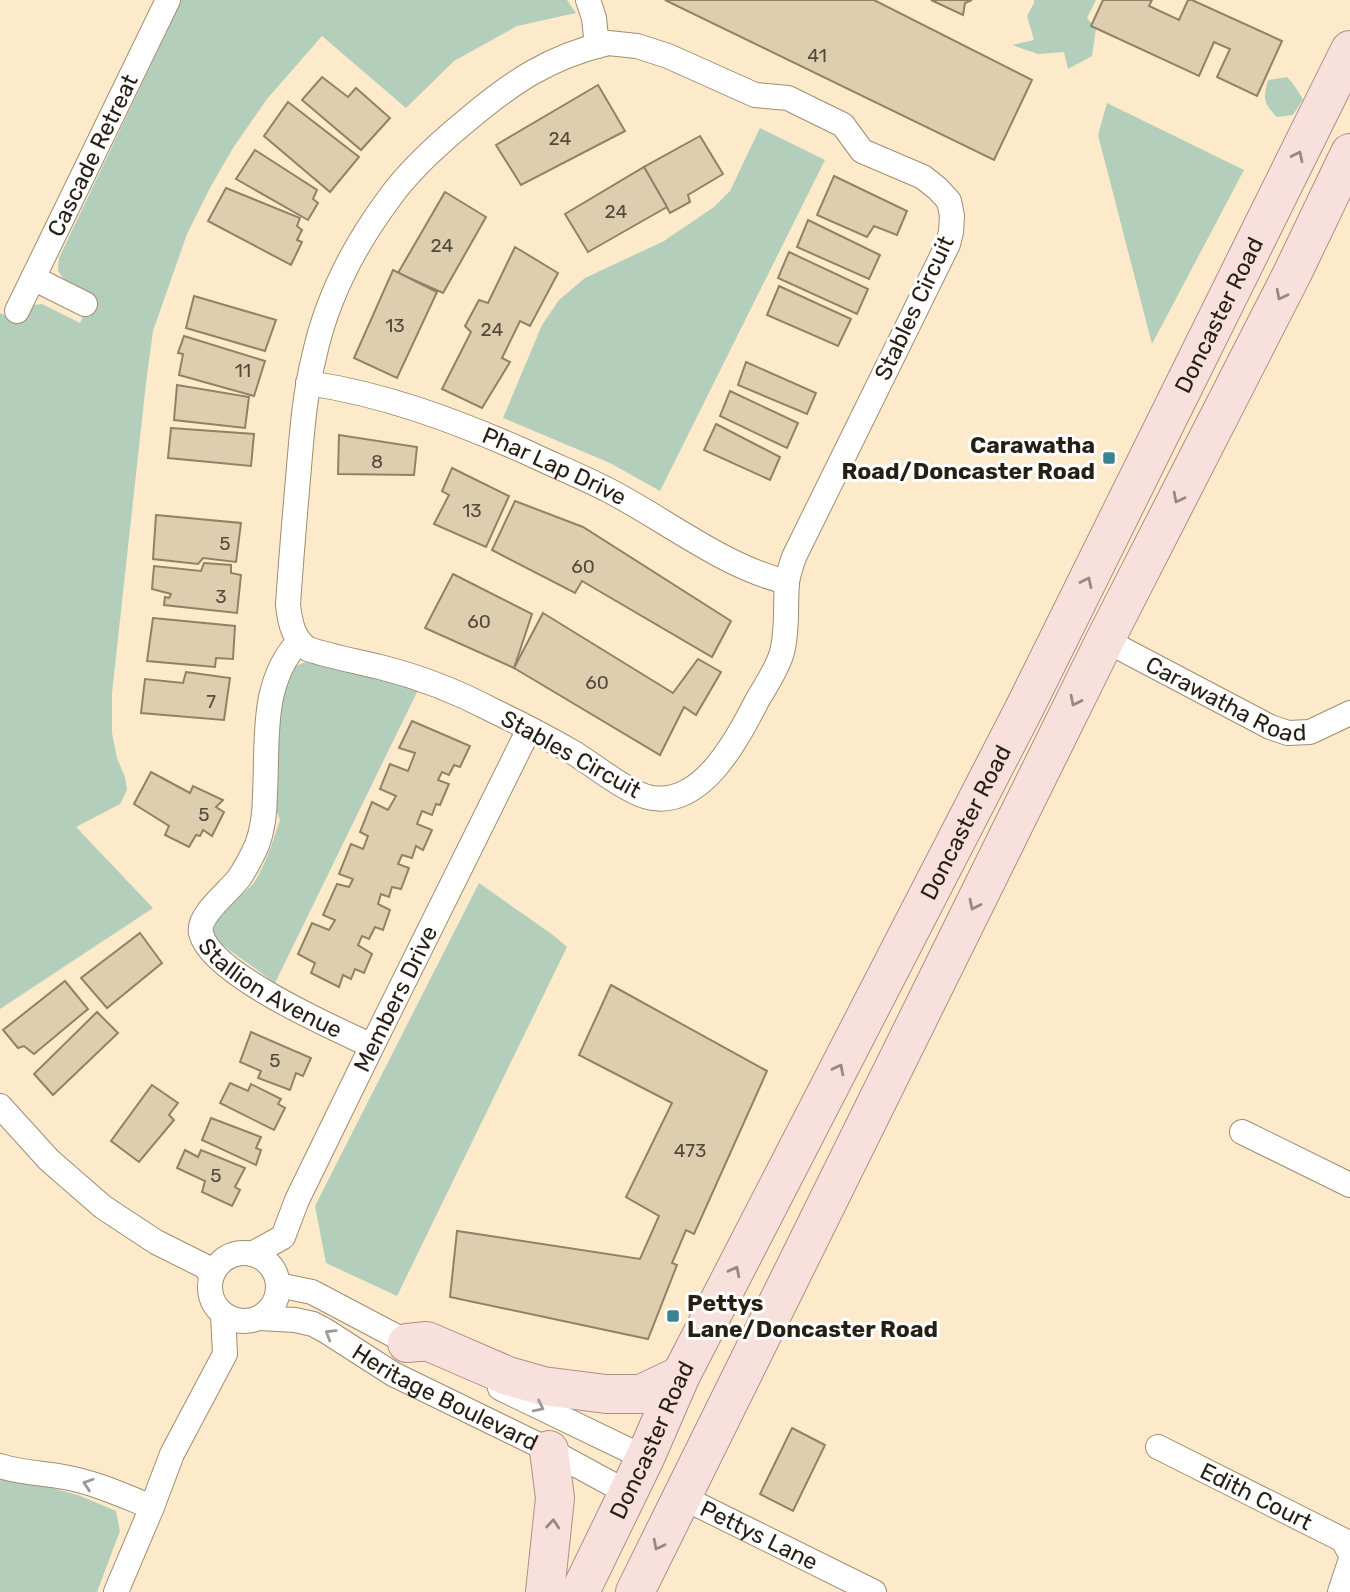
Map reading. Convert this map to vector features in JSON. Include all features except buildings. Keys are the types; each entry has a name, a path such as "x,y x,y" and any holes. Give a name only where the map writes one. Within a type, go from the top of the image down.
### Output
{"main road":[{"name":"Doncaster Road","path":"580,1592 645,1458 681,1375 1025,707 1350,50"},
{"name":"Doncaster Road","path":"635,1592 1105,640 1292,275 1350,153"},
{"path":"1068,620 1105,640"},
{"path":"407,1343 427,1341 508,1376 543,1385 606,1394 641,1394 681,1375"},
{"path":"545,1592 555,1498 549,1450"},
{"path":"645,1458 682,1497"},
{"path":"628,1493 682,1497"}],"street":[{"name":"Cascade Retreat","path":"17,311 169,0"},
{"path":"589,0 597,46"},
{"name":"Stables Circuit","path":"608,43 637,46 668,56 755,94 788,98 843,125 862,150 923,177 949,201 952,216 948,244 794,557 787,582 787,616 781,655 737,739 720,763 690,790 675,797 652,797 630,789 572,752 456,693 418,678 321,654 308,649 299,641 289,619 288,605 292,539 309,383 314,356 332,300 346,270 389,198 449,135 496,95 522,78 578,51 608,43"},
{"path":"33,278 85,304"},
{"name":"Phar Lap Drive","path":"309,383 351,390 401,404 505,442 609,491 739,565 787,582"},
{"name":"Carawatha Road","path":"1105,640 1270,727 1289,733 1310,732 1350,713"},
{"name":"Stallion Avenue","path":"299,641 286,656 272,691 267,725 265,810 257,845 241,876 205,915 201,934 214,953 248,982 372,1046"},
{"name":"Members Drive","path":"252,1254 283,1237 297,1200 529,729"},
{"path":"0,1107 49,1160 103,1207 156,1242 204,1266 212,1275"},
{"path":"1242,1132 1350,1185"},
{"path":"243,1253 262,1258 276,1275 277,1296 273,1306 254,1320 240,1321 223,1315 211,1297 212,1275 224,1259 243,1253"},
{"name":"Heritage Boulevard","path":"278,1285 312,1292 407,1343 645,1458"},
{"path":"116,1592 172,1454 225,1354 223,1315"},
{"name":"Heritage Boulevard","path":"260,1318 313,1324 393,1374 549,1450 628,1493"},
{"name":"Edith Court","path":"1158,1447 1343,1540 1350,1553"},
{"path":"0,1466 88,1483 152,1507"},
{"name":"Pettys Lane","path":"682,1497 874,1592"},
{"path":"1340,1592 1350,1562"}],"green space":[{"path":"181,0 567,0 576,13 517,26 454,61 406,108 322,36 267,99 233,148 187,234 153,331 112,693 112,733 127,790 120,804 76,827 153,908 0,1009 0,313 16,321 34,305 42,304 80,323 93,294 65,281 58,271 59,258"},
{"path":"1034,0 1096,0 1087,18 1096,29 1092,56 1068,69 1064,52 1038,54 1012,45 1034,40 1027,16"},
{"path":"1287,77 1303,99 1293,115 1277,117 1267,104 1266,86 1268,80"},
{"path":"1107,103 1244,170 1152,344 1098,135"},
{"path":"760,128 825,160 660,491 610,463 503,418 542,325 559,300 585,278 664,241 714,207 730,191"},
{"path":"305,662 419,688 275,983 221,944 214,936 213,928 222,912 255,881 280,820 273,802 279,708 287,670"},
{"path":"479,883 567,947 397,1296 326,1263 315,1206"},
{"path":"0,1477 78,1495 116,1511 120,1531 97,1592 0,1592"}],"place":[{"name":"Carawatha Road/Doncaster Road","path":"1109,458"},
{"name":"Pettys Lane/Doncaster Road","path":"673,1316"}]}
